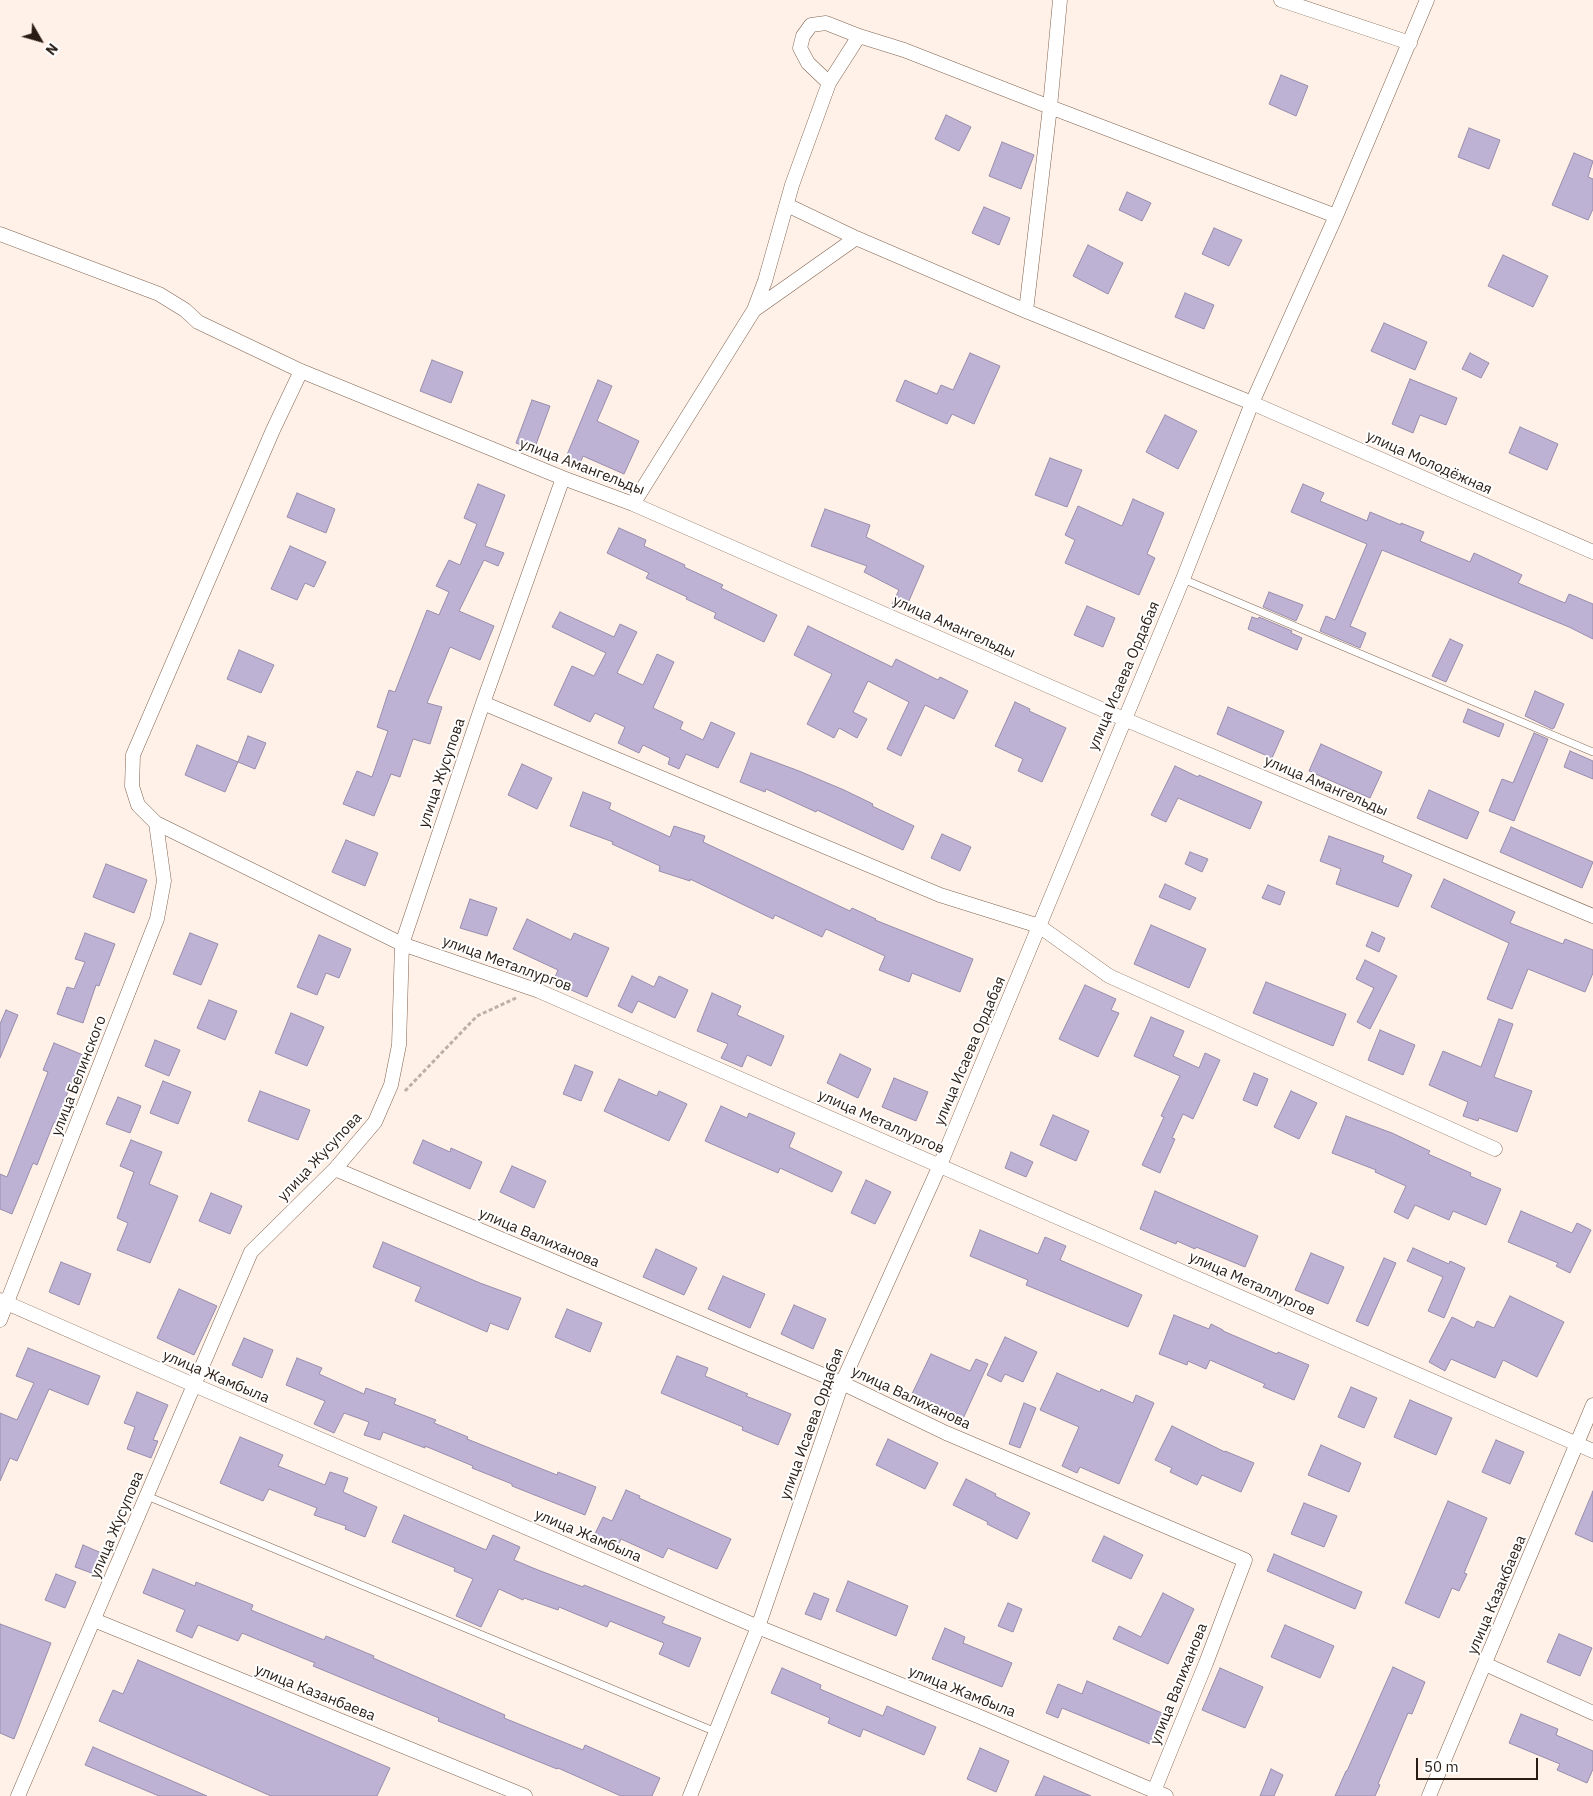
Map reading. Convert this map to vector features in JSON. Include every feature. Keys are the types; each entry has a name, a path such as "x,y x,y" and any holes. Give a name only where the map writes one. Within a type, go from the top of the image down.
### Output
{"street":[{"path":"1026,311 1050,107 1060,0"},
{"path":"1281,0 1410,43"},
{"name":"улица Исаева Ордабая","path":"690,1796 758,1627 842,1383 940,1165 1183,579 1252,403 1336,216 1427,0"},
{"path":"829,84 808,63 800,48 803,36 811,24 826,24 904,50 1336,216"},
{"path":"633,504 754,310 772,259 786,205 829,84 859,36"},
{"name":"улица Молодёжная","path":"786,205 856,238 1026,311 1252,403 1593,552"},
{"name":"улица Амангельды","path":"0,234 159,294 185,310 198,322 302,372 563,478 633,504 1124,719 1593,916"},
{"path":"754,310 856,238"},
{"name":"улица Металлургов","path":"302,372 273,430 133,755 132,786 138,805 156,822 402,944 539,991 1593,1451"},
{"name":"улица Жусупова","path":"18,1796 251,1252 335,1169 375,1122 391,1085 398,1044 402,944 483,703 563,478"},
{"path":"483,703 940,895 1039,926 1109,976 1495,1149"},
{"name":"улица Белинского","path":"0,1320 4,1302 157,919 164,881 156,822"},
{"name":"улица Валиханова","path":"335,1169 842,1383 946,1433 1245,1560 1160,1794"},
{"name":"улица Жамбыла","path":"4,1302 758,1627 978,1716 1160,1794"},
{"name":"улица Казакбаева","path":"1429,1796 1593,1405"},
{"name":"улица Казанбаева","path":"94,1620 525,1796"},
{"path":"1485,1664 1593,1713"}],"lane":[{"path":"1183,579 1593,752"},
{"path":"147,1496 716,1732"}],"path":[{"path":"402,1094 477,1016 509,1000 539,991"}],"building":[{"path":"1281,75 1308,86 1296,116 1269,104"},
{"path":"946,115 971,127 959,151 935,139"},
{"path":"1469,128 1500,140 1489,169 1458,157"},
{"path":"1002,142 1034,155 1021,189 989,176"},
{"path":"1574,153 1593,161 1588,177 1593,179 1593,209 1588,220 1552,205"},
{"path":"1127,192 1151,203 1142,221 1119,210"},
{"path":"984,207 1010,218 999,245 972,233"},
{"path":"1214,228 1242,240 1229,266 1202,254"},
{"path":"1088,245 1123,263 1108,294 1073,276"},
{"path":"1503,255 1548,276 1533,307 1488,286"},
{"path":"1185,293 1214,305 1204,329 1175,317"},
{"path":"1384,323 1427,342 1415,370 1371,351"},
{"path":"970,353 1000,366 974,424 952,414 947,424 896,401 905,380 937,394 941,385 953,390"},
{"path":"1470,353 1489,363 1481,378 1462,369"},
{"path":"432,360 463,372 451,403 420,391"},
{"path":"1410,379 1457,398 1446,425 1420,415 1413,433 1392,424"},
{"path":"598,380 612,386 597,421 639,441 624,474 583,456 578,468 564,462"},
{"path":"532,400 550,406 534,450 516,443"},
{"path":"1165,415 1197,431 1178,469 1146,452"},
{"path":"1520,427 1558,444 1547,470 1509,453"},
{"path":"1050,458 1082,470 1067,507 1035,495"},
{"path":"478,484 505,495 485,546 504,553 498,566 484,560 459,611 494,626 480,660 450,647 427,703 442,707 430,744 413,739 400,777 391,774 374,816 343,804 357,771 372,777 388,731 377,727 389,690 395,692 427,610 439,615 449,592 436,586 449,560 460,565 477,524 464,518"},
{"path":"1303,484 1324,493 1320,501 1367,521 1370,512 1424,532 1420,541 1470,562 1474,553 1522,575 1518,583 1565,603 1569,594 1593,604 1593,639 1569,627 1382,550 1350,626 1366,633 1360,648 1320,631 1326,616 1335,620 1367,544 1291,512"},
{"path":"297,493 335,509 326,533 287,517"},
{"path":"1133,499 1164,513 1147,554 1155,558 1139,595 1065,563 1075,540 1065,535 1078,506 1122,526"},
{"path":"825,509 870,525 866,537 924,566 905,610 892,604 899,590 864,572 867,566 811,546"},
{"path":"619,528 646,540 644,546 685,565 684,567 723,585 721,588 777,615 764,642 714,618 716,613 646,578 649,573 607,553"},
{"path":"290,546 326,562 314,587 305,583 297,600 271,589"},
{"path":"1269,592 1303,605 1296,621 1263,607"},
{"path":"1087,606 1115,618 1103,647 1074,635"},
{"path":"560,612 614,637 620,624 637,632 617,673 643,685 657,654 674,662 653,708 683,722 680,729 703,740 711,722 735,733 718,768 686,754 679,769 668,764 670,758 643,745 639,753 618,743 625,727 595,713 590,722 554,705 572,666 594,676 606,653 552,627"},
{"path":"1252,617 1258,619 1259,617 1292,631 1291,633 1302,638 1297,650 1248,629"},
{"path":"808,626 892,667 896,659 938,680 940,677 968,691 954,719 925,705 901,756 887,749 909,702 868,681 853,712 867,719 857,738 839,728 834,738 807,724 832,674 794,655"},
{"path":"1450,639 1463,645 1446,682 1432,676"},
{"path":"239,650 274,665 261,693 227,679"},
{"path":"1535,691 1564,704 1552,729 1525,716"},
{"path":"1015,702 1030,709 1029,711 1066,728 1042,782 1018,771 1023,759 995,746"},
{"path":"1228,707 1284,731 1272,758 1217,734"},
{"path":"1468,709 1504,724 1499,737 1463,722"},
{"path":"1534,733 1548,739 1514,821 1489,811 1502,779 1513,783"},
{"path":"248,736 266,743 255,769 238,762"},
{"path":"1321,744 1382,772 1370,798 1309,771"},
{"path":"197,745 238,762 225,792 185,775"},
{"path":"1570,751 1593,761 1593,779 1564,767"},
{"path":"751,753 844,790 914,826 903,850 817,810 816,812 766,789 765,792 740,782"},
{"path":"522,764 552,778 537,809 508,795"},
{"path":"1175,766 1262,802 1250,829 1178,798 1166,822 1151,815"},
{"path":"1429,790 1479,812 1467,839 1417,818"},
{"path":"583,792 611,803 609,809 670,837 674,826 705,836 703,842 850,911 852,908 875,920 973,959 960,992 912,973 909,982 879,970 885,956 826,929 822,937 775,915 773,919 690,879 690,881 659,871 660,866 612,844 613,842 570,826"},
{"path":"1511,827 1593,862 1582,888 1500,852"},
{"path":"942,834 971,847 960,871 931,858"},
{"path":"1329,836 1384,856 1382,862 1412,875 1398,907 1336,884 1341,869 1320,861"},
{"path":"346,840 378,853 365,886 332,872"},
{"path":"1190,852 1208,859 1202,872 1185,864"},
{"path":"106,864 147,880 134,913 93,897"},
{"path":"1444,879 1515,912 1510,923 1563,944 1565,939 1593,950 1593,973 1585,992 1528,969 1512,1009 1487,999 1509,943 1431,907"},
{"path":"1165,884 1196,898 1190,910 1159,897"},
{"path":"1268,885 1285,892 1280,905 1262,898"},
{"path":"470,899 497,908 487,936 460,928"},
{"path":"527,919 571,940 574,933 609,948 587,997 553,982 558,970 513,949"},
{"path":"1151,925 1206,949 1189,988 1134,964"},
{"path":"1372,932 1385,938 1379,952 1366,946"},
{"path":"85,933 115,944 99,986 96,985 83,1023 57,1014 67,987 74,989 85,962 75,959"},
{"path":"190,933 218,944 201,985 173,974"},
{"path":"319,935 351,949 339,978 326,973 317,995 297,987"},
{"path":"1365,960 1397,976 1370,1029 1357,1022 1374,988 1356,979"},
{"path":"632,976 654,987 659,976 688,990 675,1018 638,1001 632,1013 618,1006"},
{"path":"1266,982 1346,1014 1333,1046 1253,1013"},
{"path":"1085,985 1116,999 1111,1010 1119,1013 1098,1057 1059,1039"},
{"path":"712,993 741,1006 737,1015 784,1036 771,1066 747,1055 742,1067 721,1058 728,1044 697,1031"},
{"path":"209,1000 237,1011 225,1040 197,1028"},
{"path":"6,1010 18,1015 0,1058 0,1024"},
{"path":"291,1013 324,1027 307,1066 275,1053"},
{"path":"1151,1017 1184,1031 1173,1056 1199,1068 1205,1053 1220,1060 1193,1119 1183,1114 1172,1138 1175,1139 1160,1173 1142,1165 1164,1117 1161,1116 1180,1076 1134,1056"},
{"path":"1499,1019 1513,1024 1494,1077 1532,1091 1517,1132 1479,1118 1478,1121 1463,1116 1468,1102 1429,1085 1443,1051 1481,1067"},
{"path":"1380,1030 1415,1045 1403,1075 1368,1060"},
{"path":"155,1040 180,1050 169,1076 145,1066"},
{"path":"54,1043 83,1055 65,1099 70,1102 61,1125 54,1122 37,1165 33,1163 12,1214 0,1209 0,1174 7,1177 48,1072 43,1070"},
{"path":"840,1054 871,1069 858,1098 827,1083"},
{"path":"575,1065 593,1072 581,1101 563,1094"},
{"path":"1254,1073 1268,1079 1257,1106 1243,1100"},
{"path":"894,1078 928,1092 916,1121 882,1107"},
{"path":"619,1079 657,1096 659,1091 687,1104 669,1141 604,1111"},
{"path":"163,1081 191,1092 178,1124 150,1113"},
{"path":"260,1091 310,1110 298,1140 248,1121"},
{"path":"1291,1091 1317,1103 1299,1139 1274,1127"},
{"path":"118,1097 141,1106 130,1133 106,1124"},
{"path":"721,1106 747,1118 749,1113 795,1133 789,1147 842,1172 832,1192 780,1168 778,1173 705,1141"},
{"path":"1053,1115 1089,1131 1076,1161 1040,1145"},
{"path":"1346,1116 1392,1133 1430,1151 1428,1154 1471,1173 1470,1176 1501,1189 1486,1225 1453,1211 1449,1220 1415,1205 1408,1219 1394,1212 1406,1186 1375,1172 1376,1170 1332,1153"},
{"path":"131,1140 162,1152 149,1184 178,1196 150,1263 117,1250 128,1223 117,1218 134,1172 120,1166"},
{"path":"423,1140 450,1152 451,1148 482,1162 470,1189 413,1163"},
{"path":"1011,1152 1033,1162 1026,1177 1005,1168"},
{"path":"512,1166 546,1181 534,1208 500,1192"},
{"path":"866,1180 891,1192 875,1224 851,1213"},
{"path":"1155,1191 1258,1236 1245,1267 1196,1247 1195,1249 1177,1241 1176,1244 1140,1229"},
{"path":"211,1193 242,1206 230,1234 199,1221"},
{"path":"1521,1211 1572,1233 1577,1223 1591,1230 1570,1273 1556,1266 1558,1263 1508,1242"},
{"path":"980,1230 1038,1254 1045,1237 1066,1246 1060,1260 1142,1295 1128,1327 1026,1285 1028,1280 970,1256"},
{"path":"383,1242 480,1283 521,1298 508,1330 490,1323 487,1332 415,1301 421,1287 373,1267"},
{"path":"1413,1248 1449,1264 1450,1261 1465,1268 1444,1318 1428,1311 1443,1277 1407,1261"},
{"path":"656,1249 697,1268 684,1295 643,1277"},
{"path":"1311,1253 1344,1267 1328,1304 1295,1290"},
{"path":"1384,1258 1396,1263 1368,1326 1356,1321"},
{"path":"61,1262 91,1274 79,1305 49,1292"},
{"path":"723,1276 765,1294 750,1328 708,1309"},
{"path":"179,1289 217,1306 194,1355 157,1338"},
{"path":"1510,1296 1564,1322 1537,1377 1503,1360 1495,1378 1451,1359 1445,1371 1429,1362 1452,1317 1474,1328 1477,1321 1494,1328"},
{"path":"794,1305 826,1319 813,1349 781,1334"},
{"path":"567,1309 602,1323 590,1352 555,1337"},
{"path":"1174,1315 1209,1329 1211,1324 1277,1354 1278,1352 1309,1365 1294,1400 1263,1387 1265,1384 1210,1360 1206,1369 1188,1361 1187,1365 1159,1354"},
{"path":"1005,1337 1037,1352 1023,1382 1005,1374 1001,1382 987,1375"},
{"path":"244,1338 273,1350 262,1378 232,1365"},
{"path":"28,1348 100,1376 88,1405 49,1389 17,1461 10,1458 0,1481 0,1413 17,1420 34,1383 16,1376"},
{"path":"931,1354 970,1371 976,1359 988,1364 962,1421 910,1398"},
{"path":"677,1356 708,1368 705,1376 748,1394 746,1396 791,1414 778,1445 742,1430 743,1427 661,1393"},
{"path":"297,1358 322,1368 319,1374 364,1394 366,1388 396,1399 394,1404 436,1420 434,1423 468,1437 467,1439 557,1475 558,1472 596,1487 585,1515 512,1486 512,1484 472,1468 473,1466 425,1446 425,1448 383,1432 380,1440 364,1435 369,1422 344,1413 334,1433 314,1424 325,1401 286,1385"},
{"path":"1057,1373 1100,1392 1101,1389 1133,1403 1136,1395 1154,1403 1119,1484 1080,1467 1077,1473 1062,1466 1079,1427 1040,1410"},
{"path":"1351,1387 1377,1398 1364,1428 1338,1417"},
{"path":"137,1392 168,1405 153,1440 158,1441 151,1458 127,1449 135,1427 124,1423"},
{"path":"1410,1400 1452,1418 1436,1455 1394,1437"},
{"path":"1024,1403 1036,1408 1020,1448 1009,1444"},
{"path":"1172,1426 1225,1452 1254,1463 1241,1492 1202,1475 1197,1485 1170,1472 1172,1468 1155,1460"},
{"path":"240,1437 283,1455 278,1466 325,1485 330,1472 348,1478 343,1492 377,1507 365,1537 345,1529 346,1526 314,1515 317,1508 269,1489 263,1501 220,1483"},
{"path":"888,1439 938,1463 925,1489 876,1465"},
{"path":"1496,1440 1524,1452 1510,1484 1482,1472"},
{"path":"1321,1445 1361,1463 1349,1492 1308,1475"},
{"path":"966,1479 1030,1513 1017,1539 953,1505"},
{"path":"626,1490 640,1496 639,1498 731,1539 717,1569 668,1548 663,1558 621,1539 617,1547 594,1536 603,1517 612,1521"},
{"path":"1593,1491 1593,1542 1575,1534"},
{"path":"1448,1501 1487,1518 1464,1573 1467,1574 1459,1591 1452,1588 1439,1618 1405,1603"},
{"path":"1304,1503 1337,1516 1324,1547 1291,1534"},
{"path":"404,1515 486,1550 493,1535 520,1547 514,1560 665,1617 662,1623 701,1638 689,1667 659,1654 664,1643 610,1621 607,1627 559,1607 558,1610 524,1598 523,1600 499,1589 481,1627 456,1616 473,1579 454,1571 455,1568 392,1542"},
{"path":"1104,1536 1143,1555 1131,1579 1092,1561"},
{"path":"83,1545 106,1555 97,1575 75,1567"},
{"path":"1274,1554 1362,1592 1355,1609 1267,1571"},
{"path":"153,1569 195,1586 196,1582 253,1605 251,1610 324,1640 326,1636 374,1656 373,1658 505,1715 504,1718 583,1750 585,1745 660,1778 652,1796 621,1796 558,1768 438,1721 439,1718 313,1666 315,1663 242,1633 238,1641 198,1625 192,1638 176,1631 185,1610 143,1593"},
{"path":"56,1574 76,1582 65,1608 45,1600"},
{"path":"848,1581 908,1606 896,1636 836,1611"},
{"path":"814,1593 829,1599 821,1620 805,1614"},
{"path":"1163,1593 1194,1609 1168,1664 1113,1639 1119,1626 1141,1637"},
{"path":"1008,1603 1022,1609 1013,1632 998,1626"},
{"path":"0,1624 51,1643 14,1739 0,1733"},
{"path":"1285,1625 1334,1646 1320,1678 1271,1657"},
{"path":"945,1628 965,1637 963,1643 1012,1663 1002,1687 932,1659"},
{"path":"1559,1634 1592,1648 1580,1676 1547,1662"},
{"path":"138,1660 390,1768 377,1796 271,1796 99,1721 113,1690 123,1694"},
{"path":"1393,1667 1425,1682 1412,1714 1408,1713 1378,1784 1380,1785 1375,1796 1335,1796 1347,1771"},
{"path":"782,1668 821,1685 820,1689 883,1716 887,1706 936,1727 924,1755 863,1729 860,1737 828,1723 830,1718 771,1693"},
{"path":"1220,1668 1263,1687 1245,1728 1202,1710"},
{"path":"1087,1681 1162,1713 1150,1744 1062,1708 1058,1718 1046,1713 1058,1684 1082,1694"},
{"path":"1521,1714 1558,1729 1556,1735 1593,1751 1593,1769 1587,1783 1557,1770 1560,1764 1509,1743"},
{"path":"93,1747 207,1796 159,1796 85,1765"},
{"path":"980,1748 1009,1761 996,1792 967,1779"},
{"path":"1271,1769 1283,1775 1274,1796 1260,1796"},
{"path":"1044,1776 1091,1796 1035,1796"}]}
